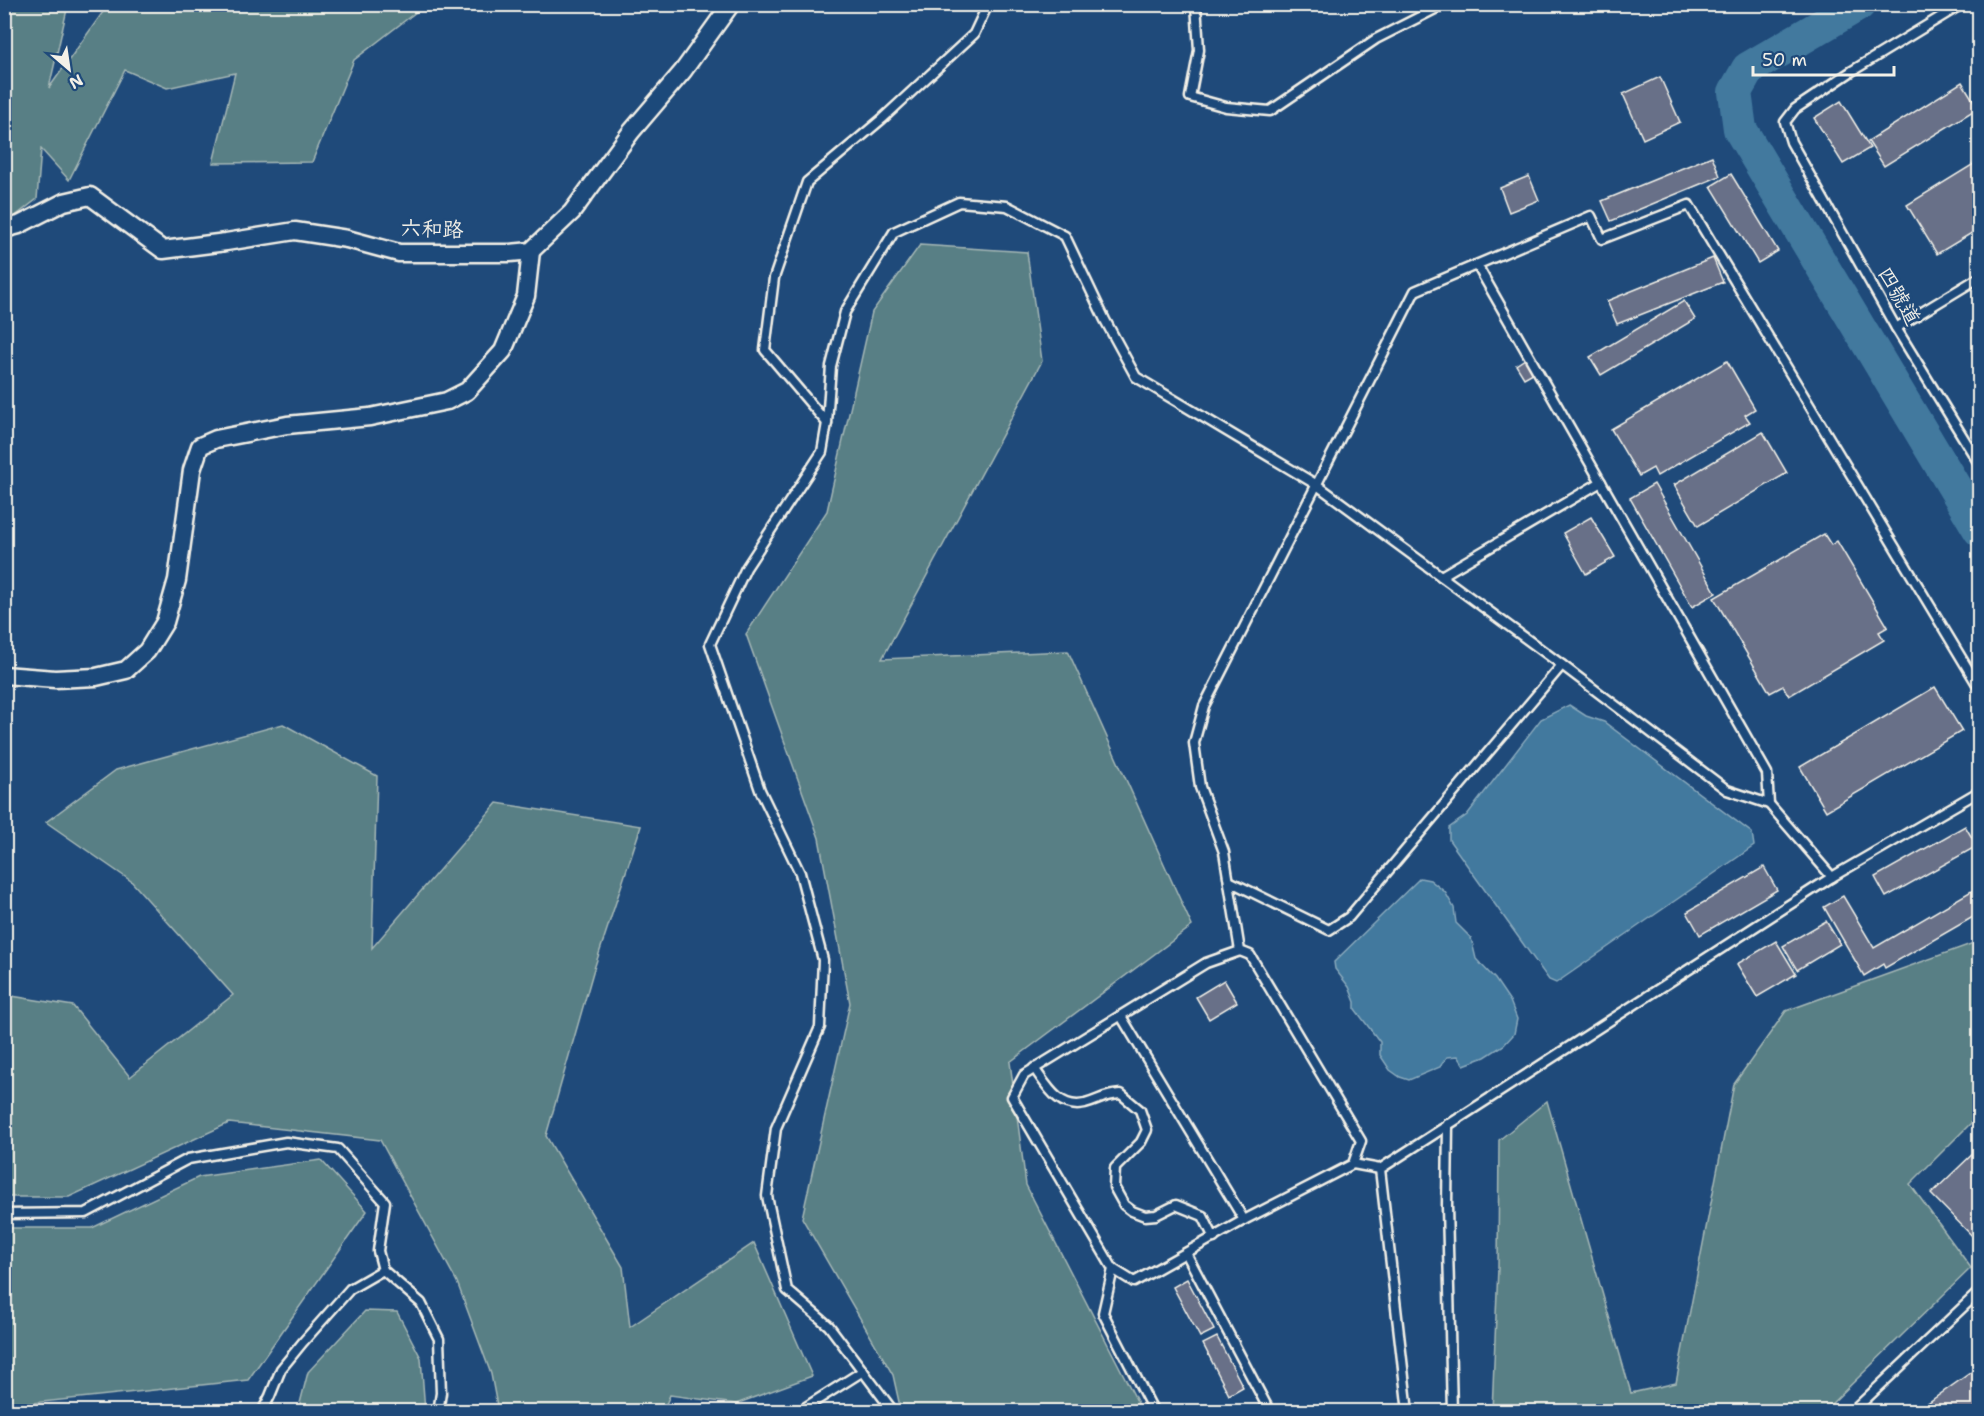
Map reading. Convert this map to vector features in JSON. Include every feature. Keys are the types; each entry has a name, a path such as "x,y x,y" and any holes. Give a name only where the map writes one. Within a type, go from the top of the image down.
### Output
{"street":[{"path":"4,675 55,679 96,677 126,670 147,651 165,622 177,580 192,470 200,446 216,439 287,425 370,417 447,401 467,391 503,351 526,296 531,250 572,212 731,4"},
{"name":"六和路","path":"4,229 19,225 64,202 90,196 163,250 295,231 347,239 399,253 510,253 531,250"}],"lane":[{"path":"827,423 765,350 774,278 807,182 882,119 974,34 988,4"},
{"path":"1197,4 1199,50 1190,97 1226,107 1270,111 1376,39 1445,4"},
{"name":"四號道","path":"1962,4 1852,71 1795,109 1785,122 1791,142 1896,328 1980,465"},
{"path":"889,1412 890,1407 829,1326 788,1290 767,1196 776,1128 820,1027 823,960 800,873 760,790 710,644 746,568 822,452 827,423 831,366 845,312 894,232 958,202 1007,206 1065,237 1105,320 1136,377 1317,485 1562,665 1727,790 1769,804 1832,877"},
{"path":"1240,951 1224,852 1200,787 1194,743 1204,706 1415,291 1591,216 1602,239 1689,205 1980,689"},
{"path":"1477,265 1767,773 1769,804"},
{"path":"1896,328 1980,277"},
{"path":"1441,576 1601,482"},
{"path":"1229,880 1329,930 1343,922 1562,665"},
{"path":"1353,1164 1361,1141 1250,955 1240,951 1206,963 1024,1075 1012,1097 1113,1269 1134,1281 1244,1220 1353,1164 1380,1169 1832,877 1980,791"},
{"path":"1121,1016 1244,1220"},
{"path":"1035,1068 1053,1096 1069,1105 1084,1104 1108,1095 1121,1094 1140,1110 1147,1130 1141,1142 1115,1168 1114,1187 1124,1205 1145,1216 1156,1215 1176,1205 1203,1216 1214,1238"},
{"path":"1448,1124 1447,1206 1452,1412"},
{"path":"4,1214 86,1213 188,1159 286,1142 338,1149 385,1202 378,1251 382,1270 421,1303 439,1339 441,1393 438,1412"},
{"path":"1380,1169 1408,1412"},
{"path":"1186,1253 1270,1412"},
{"path":"1113,1269 1103,1313 1154,1412"},
{"path":"261,1412 281,1369 303,1342 350,1289 382,1270"},
{"path":"1852,1412 1980,1291"},
{"path":"798,1412 863,1371"}],"green space":[{"path":"5,5 68,5 49,88 106,5 425,5 354,60 312,162 213,163 235,73 167,88 125,70 69,180 41,149 37,199 5,224"},
{"path":"920,245 1027,252 1042,361 882,659 1068,651 1192,926 1010,1062 1026,1185 1142,1411 901,1411 893,1375 802,1218 850,1003 819,838 746,634 827,511 872,312"},
{"path":"283,724 377,776 372,948 497,803 641,826 593,972 546,1136 623,1267 630,1327 754,1243 812,1376 736,1404 670,1395 663,1411 498,1411 491,1374 457,1282 380,1140 229,1123 69,1197 5,1197 5,995 73,1006 130,1077 233,995 131,881 46,822 116,770"},
{"path":"1979,941 1979,1115 1910,1184 1971,1268 1824,1411 1492,1411 1498,1268 1499,1140 1547,1101 1631,1393 1676,1383 1734,1084 1786,1011"},
{"path":"321,1160 367,1211 248,1380 5,1406 5,1230 8,1228 92,1228 199,1177"},
{"path":"365,1311 397,1312 421,1358 425,1411 298,1411 308,1372"}],"water":[{"path":"1569,705 1586,716 1604,722 1752,833 1754,846 1556,983 1549,980 1449,840 1449,828 1467,815 1541,719"},
{"path":"1420,878 1430,880 1445,892 1454,908 1456,923 1471,938 1476,959 1495,979 1510,1001 1517,1019 1514,1034 1504,1045 1485,1057 1464,1065 1458,1056 1447,1057 1440,1067 1409,1080 1390,1070 1380,1055 1380,1042 1355,1009 1355,1002 1349,987 1335,969 1334,962"}],"building":[{"path":"1660,77 1680,122 1643,139 1623,94"},
{"path":"1962,82 1978,108 1884,166 1868,141"},
{"path":"1841,101 1870,148 1843,164 1814,118"},
{"path":"1712,156 1720,176 1611,221 1602,201"},
{"path":"1980,160 1980,228 1937,254 1907,205"},
{"path":"1731,174 1778,251 1758,263 1711,186"},
{"path":"1529,176 1539,200 1509,212 1500,188"},
{"path":"1713,258 1723,282 1617,324 1607,301"},
{"path":"1684,301 1695,319 1601,375 1590,357"},
{"path":"1525,359 1533,373 1524,378 1516,365"},
{"path":"1727,361 1755,409 1745,415 1750,422 1657,476 1653,468 1639,476 1611,429"},
{"path":"1763,432 1787,473 1698,526 1674,485"},
{"path":"1654,484 1716,593 1692,607 1630,498"},
{"path":"1591,517 1615,557 1586,574 1563,533"},
{"path":"1824,534 1831,545 1837,541 1888,627 1879,632 1884,640 1789,696 1783,686 1770,693 1714,598"},
{"path":"1935,687 1962,731 1826,811 1800,767"},
{"path":"1965,826 1977,846 1886,897 1875,877"},
{"path":"1764,867 1777,890 1700,935 1687,912"},
{"path":"1980,886 1980,913 1885,968 1883,964 1864,976 1824,907 1843,896 1874,948"},
{"path":"1826,921 1840,944 1797,970 1783,946"},
{"path":"1776,941 1796,974 1757,997 1737,964"},
{"path":"1224,980 1237,1002 1209,1019 1196,997"},
{"path":"1980,1147 1980,1244 1931,1194"},
{"path":"1187,1279 1214,1330 1200,1337 1173,1287"},
{"path":"1217,1337 1243,1387 1229,1395 1203,1344"},
{"path":"1980,1366 1980,1412 1915,1412"}],"waterway":[{"path":"1859,4 1748,69 1735,92 1740,129 1980,530"}]}
